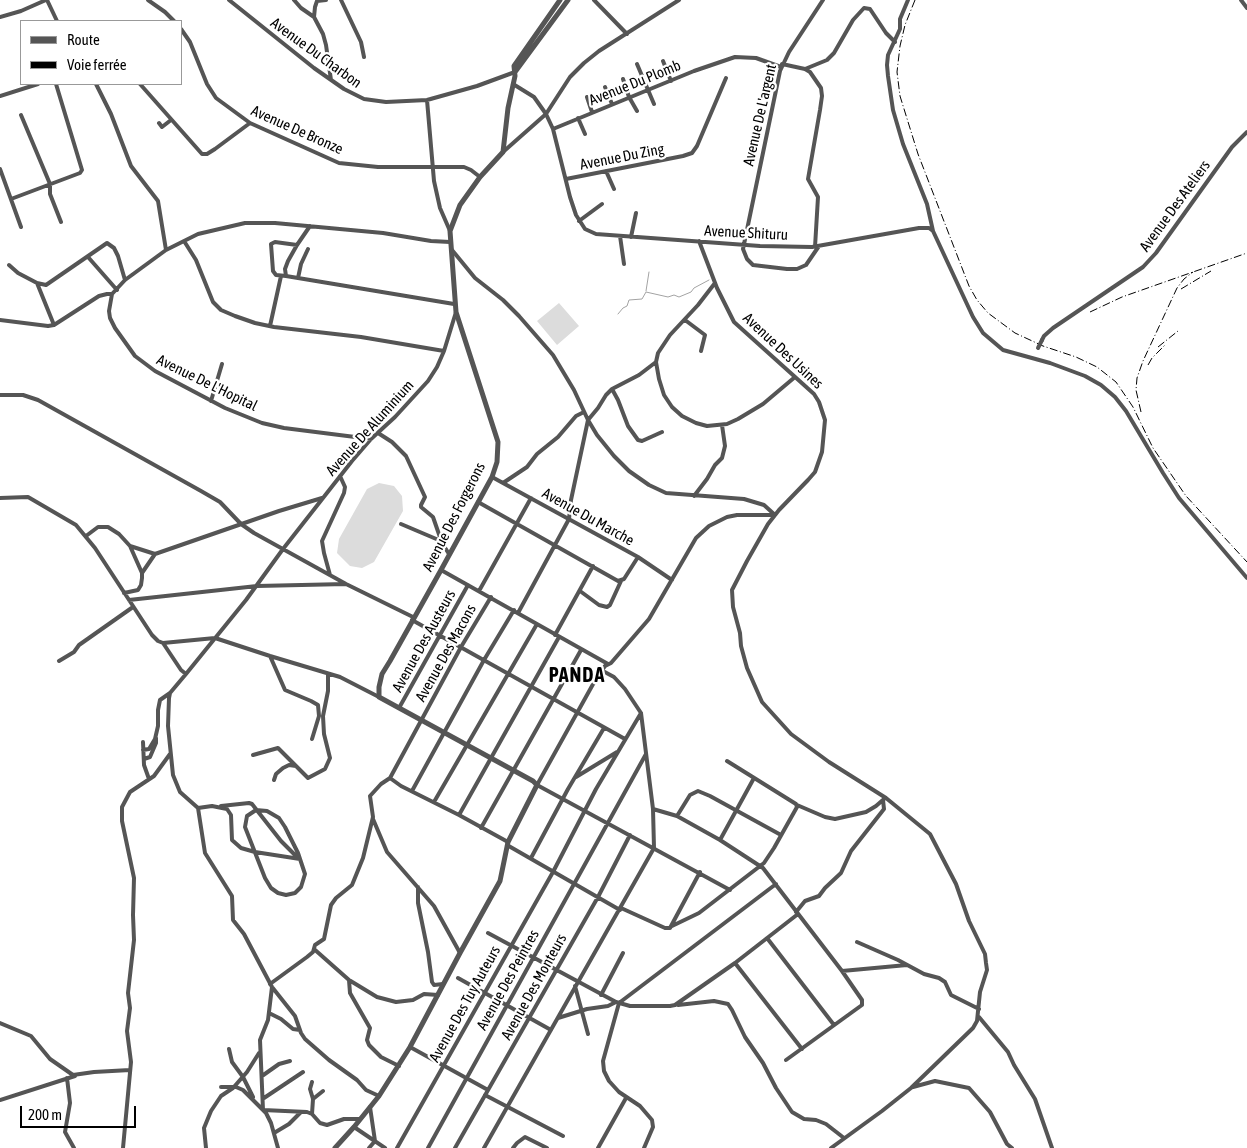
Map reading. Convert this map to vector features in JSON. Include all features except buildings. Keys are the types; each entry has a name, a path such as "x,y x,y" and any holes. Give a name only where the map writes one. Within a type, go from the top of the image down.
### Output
{"street":[{"path":"0,17 21,11 46,0 56,20"},
{"path":"148,0 173,20"},
{"name":"Avenue Du Charbon","path":"229,0 331,80 356,96 376,102 427,100 477,86 515,72"},
{"path":"294,0 314,17 323,34 331,80"},
{"path":"314,17 318,1 326,0"},
{"path":"341,0 360,42 364,57"},
{"path":"542,30 560,0"},
{"path":"503,152 515,72 514,66 568,0"},
{"path":"594,0 627,34"},
{"name":"Avenue De L'argent","path":"743,244 781,66 823,0"},
{"path":"908,0 900,19 900,29 888,55 887,65 893,110 927,204 934,231 978,326 983,333 1003,350 1085,376 1101,385 1115,397 1126,411 1179,498 1247,578"},
{"path":"1242,0 1247,8"},
{"path":"450,231 456,212 480,177 503,152 546,114 570,78 584,63 599,51 676,1"},
{"path":"805,69 827,60 834,53 853,20 864,8 870,9 886,33 895,42"},
{"name":"Avenue De Bronze","path":"182,31 196,53 207,84 216,98 250,123 339,163 378,167 464,167 480,177"},
{"name":"Avenue Du Plomb","path":"553,129 629,97 740,56 756,58 781,66 805,69"},
{"path":"663,61 670,81"},
{"path":"637,64 654,104"},
{"path":"743,244 745,255 750,263 758,266 788,269 797,269 806,265 817,246 818,198 808,179 822,96 821,88 810,72 805,69"},
{"name":"Avenue Du Zing","path":"566,179 692,153 697,146 726,78"},
{"path":"624,79 629,97 637,111"},
{"path":"513,84 534,97 546,114 553,129 570,197 579,221 602,204"},
{"path":"0,96 35,85"},
{"path":"10,199 80,173 82,170 56,85"},
{"path":"97,85 109,109 131,166 158,201 166,250"},
{"path":"141,85 199,152 205,155 250,123"},
{"path":"605,87 612,104"},
{"path":"587,97 592,112"},
{"path":"427,100 432,167 440,208 450,231"},
{"path":"21,115 50,184 50,194 61,222"},
{"path":"578,118 585,134"},
{"path":"159,123 162,127 171,120"},
{"name":"Avenue Des Ateliers","path":"1033,358 1042,340 1053,328 1143,267 1156,252 1232,147 1247,132"},
{"path":"0,169 21,227"},
{"path":"606,171 614,189"},
{"path":"631,237 636,213"},
{"name":"Avenue Shituru","path":"579,221 585,228 596,234 781,247 817,246 919,228 929,228 934,231"},
{"path":"0,320 48,326 54,325 99,296 112,294 125,280 166,250 184,240 211,230 245,223 310,226 450,242"},
{"path":"270,326 286,266 310,226"},
{"name":"Avenue Des Forgerons","path":"379,697 382,674 492,477 498,450 498,442 454,304 450,231"},
{"path":"620,236 624,264"},
{"path":"184,240 193,255 207,290 217,306 235,316 270,326 361,337 444,350"},
{"name":"Avenue Des Usines","path":"699,241 715,283 734,322 814,394 825,416 825,431 815,472 775,515 751,553 732,590 732,607 740,633 741,646 747,668 762,702 774,717 800,742 920,824 930,834 956,884 969,921 985,954 987,970 978,998 979,1009 973,1028 911,1088 831,1148"},
{"path":"297,245 284,242 272,243 273,271 276,275 454,304"},
{"path":"9,265 18,273 37,283 46,285 88,256 110,244 118,256 125,280"},
{"path":"298,278 301,264 308,249"},
{"path":"451,249 475,278 514,311 553,355 574,390 588,420 608,448 637,477 658,490 694,496 744,499 764,505 775,515"},
{"path":"88,256 117,290"},
{"path":"37,283 54,325"},
{"path":"715,283 660,350 656,362 664,395 677,412 696,423 707,426 722,425 738,419 763,404 795,377"},
{"name":"Avenue De L'Hopital","path":"112,294 110,318 135,356 155,371 225,408 262,422 284,428 371,439"},
{"name":"Avenue De Aluminium","path":"144,759 150,756 156,742 159,702 186,674 257,586 282,548 371,439 428,381 437,367 444,350 456,312"},
{"path":"685,320 705,335 701,350"},
{"path":"518,613 569,520 571,500 588,420 606,394 639,375 656,362"},
{"path":"212,401 222,364"},
{"path":"612,389 628,426 638,440 642,441 662,432"},
{"path":"0,395 22,395 38,400 220,502 241,524 254,533 346,584 413,618 625,740"},
{"path":"503,483 530,464 539,452 558,437 576,416 584,412"},
{"path":"694,496 722,458 725,446 722,425"},
{"path":"378,433 390,439 406,456 425,497 421,507 433,517 441,541 449,554"},
{"path":"330,575 322,542 344,493 345,487 340,476"},
{"name":"Avenue Du Marche","path":"492,477 638,557 672,580"},
{"path":"0,498 24,497 33,499 76,525 86,536 152,635 163,644 181,670 186,674"},
{"path":"142,573 155,554 323,498"},
{"path":"479,591 531,498"},
{"path":"478,502 621,581"},
{"path":"335,1148 379,1096 410,1047 500,881 507,844 537,785 601,670 644,626 696,538 709,526 733,515 775,515"},
{"path":"401,524 441,541"},
{"path":"86,536 98,527 108,527 119,534 130,546 142,573 142,584 138,590 124,593"},
{"path":"130,546 155,554"},
{"path":"580,591 607,608 621,581 638,557"},
{"path":"459,815 532,686 593,566"},
{"path":"441,570 608,664"},
{"path":"129,600 257,586 346,584"},
{"name":"Avenue Des Austeurs","path":"399,708 468,585"},
{"name":"Avenue Des Macons","path":"373,817 370,796 381,784 390,778 461,647 490,598"},
{"path":"59,661 74,652 79,645 133,607"},
{"path":"412,791 484,660 514,610"},
{"path":"434,802 537,624"},
{"path":"163,644 215,638 345,679 730,890"},
{"path":"481,828 581,650"},
{"path":"270,656 285,690 311,700 318,705 319,716 312,739"},
{"path":"484,1148 654,848 653,809 641,713 625,689 614,678 601,670"},
{"path":"253,755 277,748 284,752 304,775 310,778 325,769 330,756 324,734 323,716 328,692 328,674"},
{"path":"170,692 168,708 170,754 174,781 183,795 198,808 205,853 232,896 233,920 246,938 272,985 295,1016 305,1039 357,1080 366,1090 379,1096"},
{"name":"Avenue Des Tuy Auteurs","path":"397,1148 553,872 584,811 641,713"},
{"path":"531,858 604,728"},
{"path":"143,750 149,750 156,736"},
{"path":"143,742 145,771 149,779"},
{"path":"575,777 619,751"},
{"path":"123,1148 131,1054 127,1030 130,1008 128,993 134,940 134,874 125,837 122,813 124,802 130,792 154,776 170,754"},
{"name":"Avenue Des Peintres","path":"428,1148 646,754"},
{"path":"726,760 797,805 825,817 835,819 866,812 884,799"},
{"path":"274,780 276,774 283,768 296,766"},
{"path":"390,778 401,786 459,815 553,872 620,909 665,928 670,928 699,913 760,866 768,858 797,805"},
{"path":"720,840 754,778"},
{"path":"677,816 690,795 698,791 781,835"},
{"path":"675,1005 767,938 797,913 805,901 819,896 824,888 841,873 851,850 884,809 884,799"},
{"path":"198,808 252,804 284,845 300,859"},
{"path":"218,806 227,808 230,812 233,843 241,848 255,852 300,859"},
{"path":"653,809 677,816 720,840 766,871 842,972 862,1003 862,1006 786,1060"},
{"path":"256,810 267,811 279,818 285,827 306,874 298,891 282,895 268,885 247,836 244,823 247,816 256,810"},
{"path":"373,817 387,852 434,906 460,953"},
{"path":"263,1110 264,1098 260,1040 269,1013 272,985 307,957 315,945 324,940 332,904 336,898 350,888 356,877 367,844 373,817"},
{"name":"Avenue Des Monteurs","path":"456,1148 555,969 598,897 630,835"},
{"path":"672,926 700,872"},
{"path":"558,1018 582,1010 617,1003 776,884"},
{"path":"418,887 418,903 432,982 434,986 443,984"},
{"path":"488,933 555,969 576,984 617,1003 642,1007 714,1001 728,1004 745,1037 764,1063 776,1088 792,1112 804,1119 816,1120 826,1124 844,1138"},
{"path":"767,938 834,1025"},
{"path":"857,942 924,974 942,980 951,995 979,1009"},
{"path":"314,949 349,980 377,996 396,1002 413,1000 424,994 438,994"},
{"path":"600,994 623,953"},
{"path":"735,963 802,1049"},
{"path":"842,972 908,965"},
{"path":"458,978 551,1030"},
{"path":"349,980 350,993 370,1028 367,1040 369,1045 381,1057 399,1066"},
{"path":"576,984 588,1034"},
{"path":"617,1003 603,1066 609,1081 626,1098 640,1106 653,1122 652,1131 644,1148"},
{"path":"269,1013 281,1019 293,1029 300,1030"},
{"path":"979,1017 1008,1052 1035,1099 1052,1148"},
{"path":"0,1024 31,1036 50,1059 75,1076"},
{"path":"410,1047 488,1090"},
{"path":"229,1049 232,1062 243,1077 257,1103"},
{"path":"206,1148 204,1128 211,1111 221,1096 233,1088 243,1077 260,1051"},
{"path":"262,1076 279,1064 290,1061"},
{"path":"0,1100 75,1076 94,1072 130,1070"},
{"path":"264,1098 304,1072"},
{"path":"67,1078 70,1103 66,1132 74,1148"},
{"path":"911,1088 936,1081 969,1088 990,1112 1007,1144 1012,1148"},
{"path":"312,1082 310,1091 313,1099 312,1114"},
{"path":"221,1087 244,1090 257,1103 269,1118 278,1148"},
{"path":"313,1099 323,1091"},
{"path":"485,1095 563,1136"},
{"path":"598,1148 626,1098"},
{"path":"369,1148 375,1141 370,1107"},
{"path":"263,1110 312,1114 320,1123 327,1125 344,1119 360,1119"},
{"path":"274,1133 289,1124 301,1112"},
{"path":"354,1127 386,1148"},
{"path":"514,1148 516,1143 526,1137 547,1148"}],"shaded area":[{"path":"559,303 579,326 557,345 537,321"},
{"path":"379,483 394,486 402,496 403,511 374,562 362,568 350,566 337,553 339,539 367,489"}],"waterway":[{"path":"646,291 649,272"},
{"path":"618,314 627,306 629,300 642,299 646,292 668,297 674,295 679,297 691,292 694,288 709,280"}],"railway":[{"path":"915,0 905,25 900,46 897,72 900,96 918,154 969,286 977,300 988,313 1015,333 1097,367 1116,382 1133,407 1153,448 1186,496 1247,562"},
{"path":"1090,312 1122,297 1247,253"},
{"path":"1181,289 1211,271"},
{"path":"1141,412 1136,390 1137,378 1143,361 1177,288 1193,272"},
{"path":"1158,347 1178,331"},
{"path":"1148,365 1152,358 1166,344"}],"district":[{"name":"PANDA","path":"577,676"}]}
